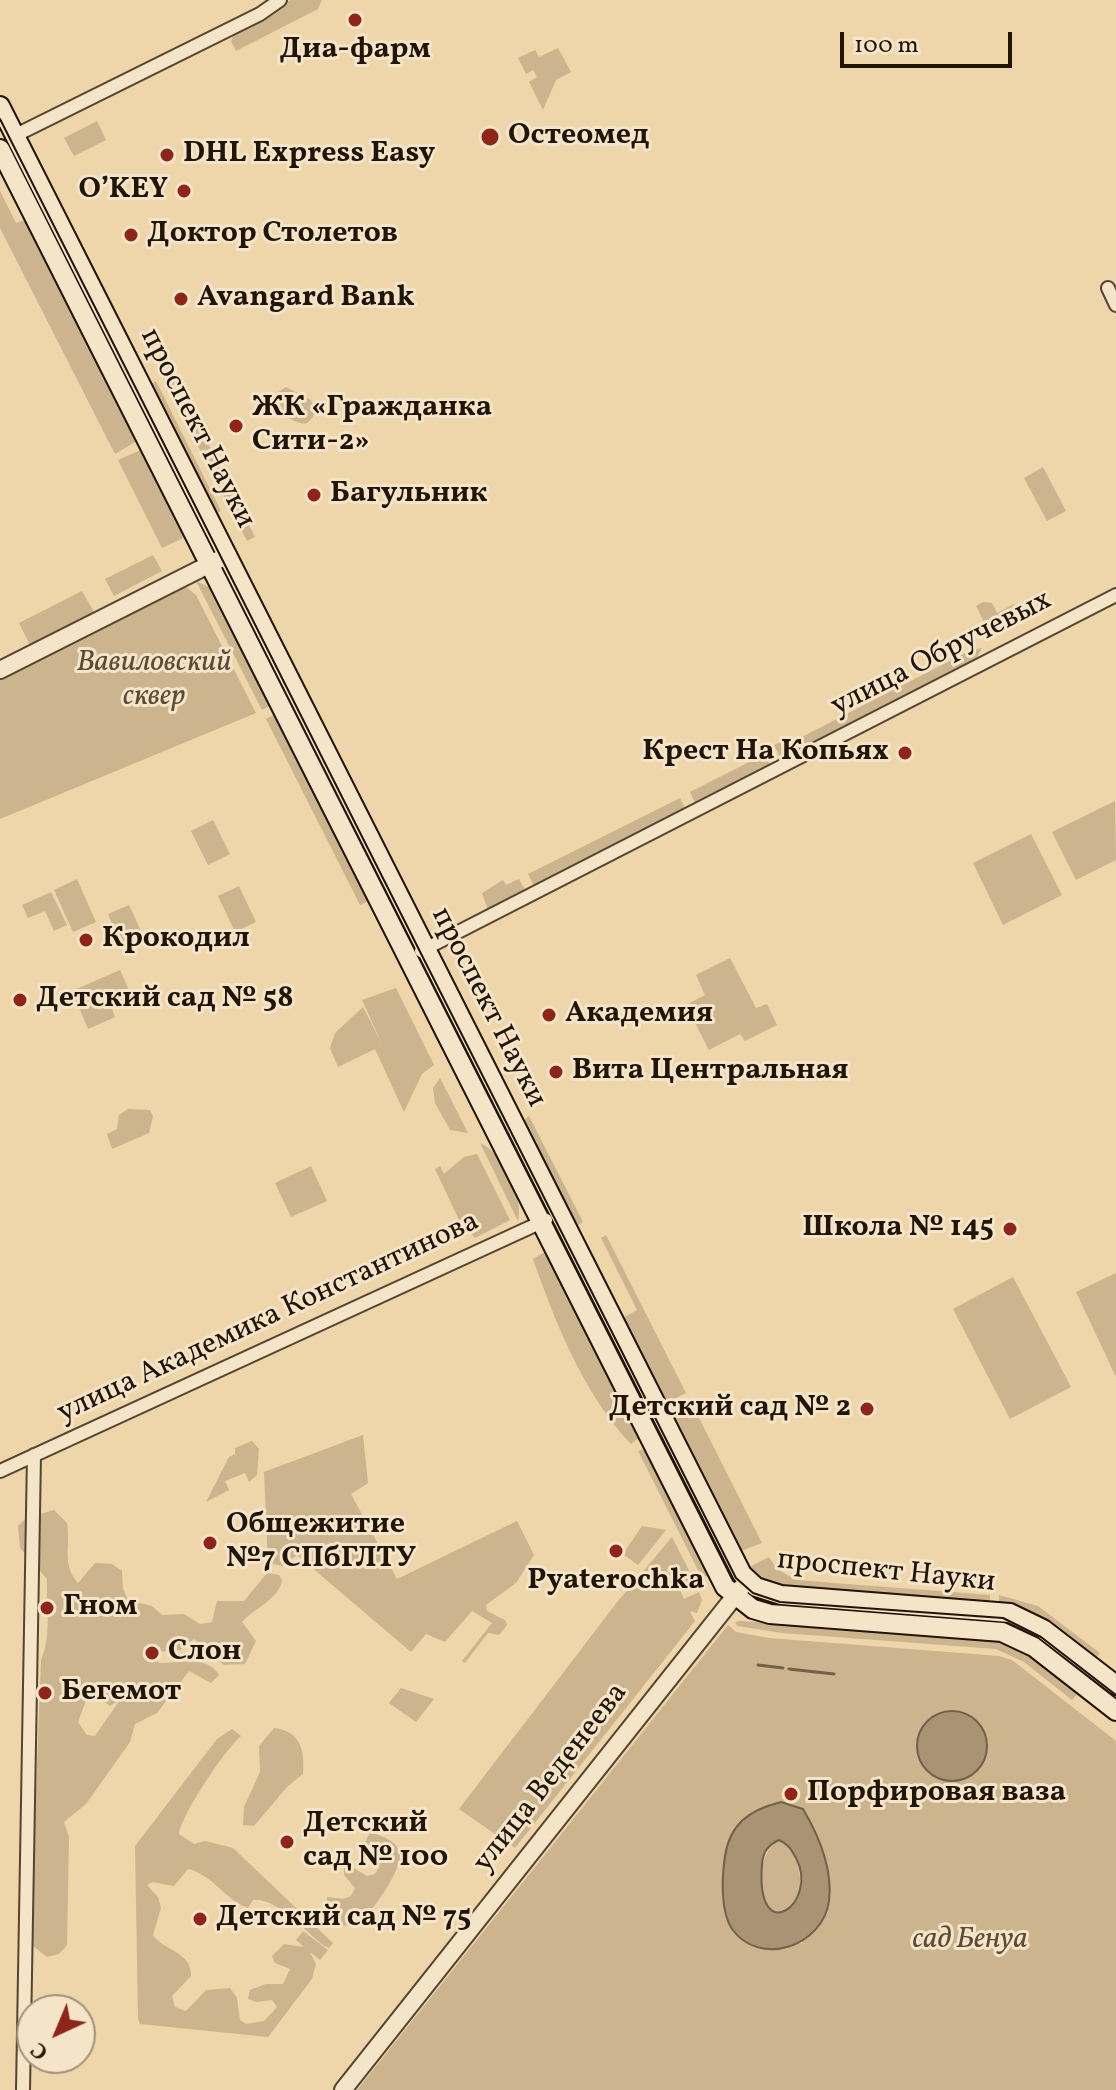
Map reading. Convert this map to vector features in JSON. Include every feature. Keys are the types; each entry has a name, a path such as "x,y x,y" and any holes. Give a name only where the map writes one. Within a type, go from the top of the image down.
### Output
{"main road":[{"name":"проспект Науки","path":"0,106 737,1567 748,1581 781,1595 1010,1613 1043,1629 1116,1685"},
{"name":"проспект Науки","path":"0,149 718,1575 734,1597 770,1614 1002,1632 1034,1647 1116,1711"}],"street":[{"path":"14,136 247,21 280,0"},
{"path":"1108,288 1116,305"},
{"path":"0,670 228,555"},
{"name":"улица Обручевых","path":"407,958 1116,595"},
{"name":"улица Академика Константинова","path":"0,1471 559,1214"},
{"path":"23,2090 34,1455"},
{"name":"улица Веденеева","path":"343,2090 748,1581"}],"green space":[{"path":"290,0 322,0 318,9 236,51 231,41 234,33"},
{"path":"558,48 571,72 556,80 543,110 529,82 537,77 533,70 526,74 518,58 535,50 539,57"},
{"path":"97,121 106,140 74,156 64,138"},
{"path":"0,191 16,223 25,220 137,441 115,454 0,228"},
{"path":"173,374 255,537 247,541 163,378"},
{"path":"156,381 221,511 216,513 151,384"},
{"path":"286,387 311,400 316,412 307,423 288,418 272,405 277,393"},
{"path":"141,450 185,537 162,548 118,460"},
{"path":"1043,467 1066,511 1047,521 1024,478"},
{"path":"153,555 162,571 114,596 105,579"},
{"path":"196,581 211,588 270,706 262,710"},
{"name":"Вавиловский сквер","path":"186,587 196,595 256,713 0,819 0,679"},
{"path":"82,591 94,612 30,645 19,623"},
{"path":"983,602 992,603 997,613 1014,604 1025,614 989,632 976,606"},
{"path":"982,648 976,659 781,759 774,745 789,738 792,742 971,650"},
{"path":"274,715 368,901 360,905 266,719"},
{"path":"765,754 770,764 695,803 690,792"},
{"path":"680,798 685,808 534,886 528,874"},
{"path":"1115,801 1116,860 1076,880 1052,832"},
{"path":"213,820 230,854 208,865 191,831"},
{"path":"1031,834 1062,895 1003,925 973,863"},
{"path":"77,879 96,922 73,932 54,890"},
{"path":"519,879 525,890 488,910 482,893 503,880 506,885"},
{"path":"239,886 256,922 235,932 218,896"},
{"path":"51,892 67,925 54,931 45,911 28,918 22,905"},
{"path":"129,905 142,933 120,943 108,914"},
{"path":"730,958 756,1008 767,1004 777,1025 745,1041 740,1034 709,1050 686,1005 705,995 696,975"},
{"path":"120,970 132,997 111,1006 115,1017 88,1029 72,991"},
{"path":"396,988 434,1065 422,1074 404,1112 375,1049 338,1067 330,1048 335,1033 363,1007 382,1044 362,1000"},
{"path":"440,1078 468,1133 450,1130 435,1103 433,1088"},
{"path":"128,1109 150,1110 153,1116 149,1133 112,1149 107,1134 117,1129 119,1115"},
{"path":"529,1116 583,1222 575,1227 522,1122"},
{"path":"480,1143 496,1156 510,1176 518,1200 518,1221"},
{"path":"477,1154 510,1220 475,1238 460,1222 435,1169 440,1166 444,1174 464,1157"},
{"path":"311,1166 327,1201 291,1217 275,1183"},
{"path":"606,1235 686,1393 664,1404 621,1319 637,1310 601,1238"},
{"path":"545,1252 639,1438 631,1444 614,1425 585,1381 561,1332 533,1259"},
{"path":"1116,1273 1116,1377 1076,1292"},
{"path":"1013,1277 1071,1387 1010,1419 953,1309"},
{"path":"690,1400 762,1543 738,1552 668,1411"},
{"path":"363,1435 368,1483 351,1494 397,1579 517,1521 534,1555 516,1583 486,1605 487,1611 505,1620 507,1625 499,1635 488,1633 465,1663 462,1661 492,1623 472,1611 445,1642 426,1634 411,1652 297,1555 283,1566 268,1563 264,1472"},
{"path":"252,1441 259,1449 257,1475 249,1482 245,1473 225,1481 229,1490 206,1502 229,1457 235,1454 235,1448"},
{"path":"644,1449 708,1575 702,1578 638,1451"},
{"path":"54,1510 67,1523 68,1561 78,1583 95,1563 112,1564 122,1571 123,1589 128,1600 152,1606 162,1615 184,1614 200,1624 212,1622 217,1601 244,1601 267,1573 279,1575 282,1580 276,1593 242,1622 256,1641 245,1664 224,1665 194,1639 180,1650 157,1652 155,1658 159,1663 200,1662 214,1668 219,1675 211,1683 189,1671 157,1713 135,1724 130,1742 86,1804 64,1822 69,1837 67,1945 59,1954 47,1957 33,1946 31,1928 47,1579 20,1548 18,1526 26,1518","holes":["84,1686 110,1706 120,1700 95,1736 87,1735 78,1722 87,1698"]},
{"path":"642,1526 666,1530 638,1565 623,1554"},
{"path":"672,1537 695,1582 680,1590 684,1599 699,1592 702,1600 697,1613 690,1611 695,1621 515,1848 459,1809 618,1601"},
{"path":"769,1557 777,1569 796,1580 990,1595 990,1602 773,1586 763,1583 747,1568"},
{"path":"999,1595 1038,1606 1100,1653 1095,1659 1038,1617 999,1603"},
{"path":"735,1622 1002,1640 1029,1654 1078,1693 1072,1700 1024,1662 996,1649 782,1633 737,1626"},
{"name":"сад Бенуа","path":"728,1625 736,1632 769,1638 999,1656 1012,1660 1116,1741 1116,2090 357,2090","holes":["803,1809 802,1944 722,1872"]},
{"path":"401,1688 434,1699 416,1722 389,1703"},
{"path":"274,1728 296,1738 302,1750 303,1774 287,1787 254,1826 243,1825 244,1807 260,1772 259,1746"},
{"path":"232,1729 241,1736 205,1783 179,1834 194,1844 205,1841 233,1848 333,1943 329,1948 323,1945 271,1904 253,1900 248,1908 240,1904 205,1876 188,1869 174,1886 152,1882 147,1885 158,1897 161,1908 153,1935 182,1957 190,1968 191,1976 172,1996 175,2007 186,2011 206,1990 230,1988 237,1998 240,2020 246,2024 264,2021 277,2007 272,2000 256,2002 248,1999 250,1990 266,1984 283,1984 290,1969 275,1963 272,1956 284,1944 304,1947 296,1940 303,1931 328,1950 320,1960 310,1952 316,1964 312,1979 268,2037 140,2024 138,2018 135,1846 217,1739"},
{"path":"370,1832 396,1845 400,1860 385,1891 364,1918 356,1924 339,1926 328,1914 327,1897 343,1899 351,1896 355,1888 344,1875 344,1866 367,1876 375,1874 379,1867 363,1847"},
{"path":"779,1840 795,1857 800,1883 794,1906 787,1912 777,1914 768,1910 763,1902 760,1879 766,1855"}],"shaded area":[{"path":"945,1711 959,1711 981,1726 987,1746 985,1759 977,1771 959,1781 945,1781 923,1766 917,1753 917,1739 932,1717"},
{"path":"781,1802 803,1809 824,1853 830,1889 824,1917 815,1930 803,1940 773,1949 744,1941 732,1929 725,1913 723,1873 728,1845 736,1827 759,1809","holes":["779,1840 789,1847 796,1858 801,1875 800,1890 794,1903 776,1912 768,1906 762,1891 762,1864 765,1852"]}],"waterway":[{"path":"758,1665 783,1668"},
{"path":"789,1669 834,1674"}],"tram line":[{"path":"0,119 736,1578 753,1593 780,1602 1003,1618 1041,1637 1116,1695"}],"place":[{"name":"Диа-фарм","path":"355,20"},
{"name":"Остеомед","path":"490,137"},
{"name":"DHL Express Easy","path":"167,155"},
{"name":"O’KEY","path":"184,191"},
{"name":"Доктор Столетов","path":"131,235"},
{"name":"Avangard Bank","path":"181,299"},
{"name":"ЖК «Гражданка Сити-2»","path":"236,426"},
{"name":"Багульник","path":"314,495"},
{"name":"Крест На Копьях","path":"905,753"},
{"name":"Крокодил","path":"86,940"},
{"name":"Детский сад № 58","path":"20,1000"},
{"name":"Академия","path":"549,1015"},
{"name":"Вита Центральная","path":"556,1072"},
{"name":"Школа № 145","path":"1010,1229"},
{"name":"Детский сад № 2","path":"867,1409"},
{"name":"Общежитие №7 СПбГЛТУ","path":"210,1543"},
{"name":"Pyaterochka","path":"616,1551"},
{"name":"Гном","path":"47,1608"},
{"name":"Слон","path":"152,1653"},
{"name":"Бегемот","path":"45,1693"},
{"name":"Порфировая ваза","path":"791,1794"},
{"name":"Детский сад № 100","path":"287,1842"},
{"name":"Детский сад № 75","path":"200,1919"}]}
